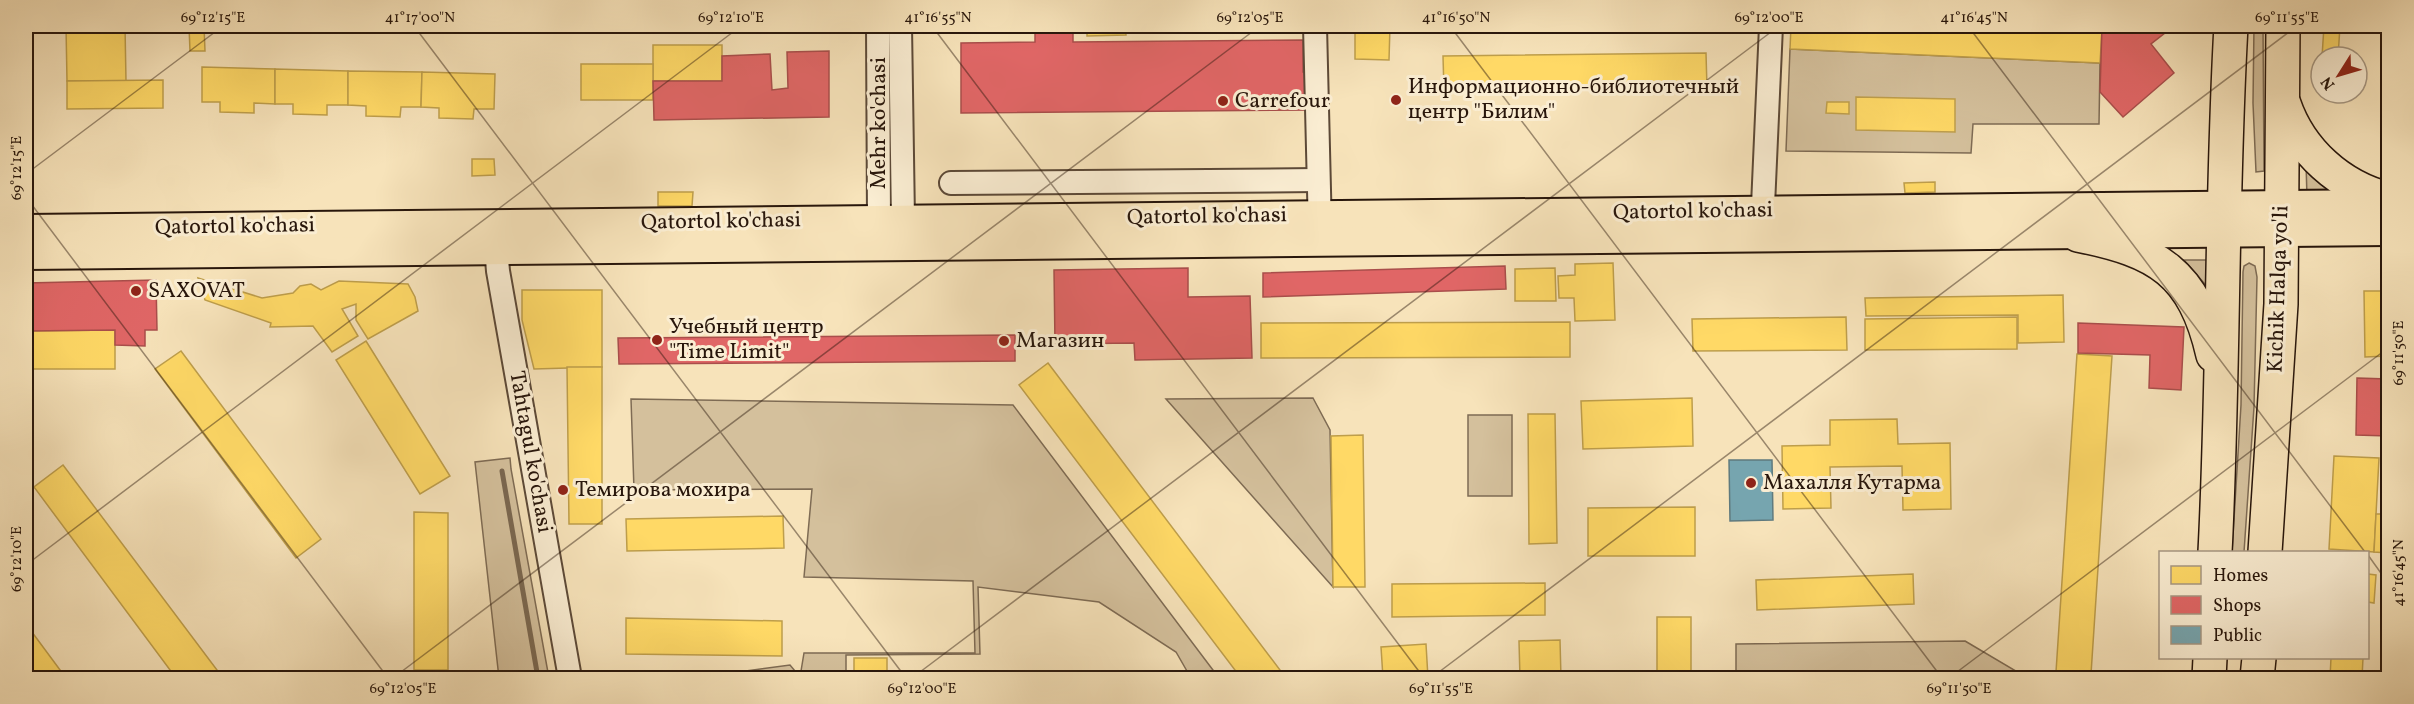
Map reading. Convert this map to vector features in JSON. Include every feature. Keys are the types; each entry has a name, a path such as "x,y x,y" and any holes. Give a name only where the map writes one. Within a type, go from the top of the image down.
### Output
{"highway":[{"path":"2215,551 2221,382 2223,220 2231,26"},
{"name":"Kichik Halqa yo'li","path":"2265,551 2281,304 2283,26"},
{"path":"2283,99 2300,135 2324,164 2359,189 2388,199"},
{"path":"2078,235 2111,242 2142,254 2167,267 2178,277 2197,305 2221,382"},
{"path":"2257,678 2259,659"}],"main road":[{"name":"Qatortol ko'chasi","path":"26,229 495,237 2223,220 2282,219 2388,204"},
{"name":"Qatortol ko'chasi","path":"2282,219 2388,231"},
{"name":"Qatortol ko'chasi","path":"1762,224 2078,235 2223,220"},
{"name":"Qatortol ko'chasi","path":"26,255 495,237"}],"street":[{"name":"Mehr ko'chasi","path":"878,26 892,233"},
{"name":"Mehr ko'chasi","path":"892,233 900,26"},
{"path":"1315,26 1320,229"},
{"path":"1762,224 1772,26"},
{"path":"951,183 1318,180"},
{"name":"Tahtagul ko'chasi","path":"495,237 570,678"}],"shaded area":[{"path":"2254,26 2263,26 2264,171 2256,172 2253,103"},
{"path":"1790,49 2100,63 2099,124 1973,124 1971,153 1786,151"},
{"path":"2306,163 2340,190 2307,197"},
{"path":"2184,260 2210,260 2210,290"},
{"path":"2249,263 2255,266 2257,277 2254,407 2244,551 2232,551 2241,405 2244,266"},
{"path":"1313,398 1330,430 1333,587 1166,399"},
{"path":"631,399 1013,405 1219,678 1191,678 1176,652 1099,602 978,587 980,654 846,655 846,678 694,678 790,665 800,677 804,653 975,653 973,581 804,577 812,489 634,490"},
{"path":"1468,415 1512,415 1512,496 1468,496"},
{"path":"510,458 549,678 499,678 475,462"},
{"path":"1965,641 2021,674 2016,678 1736,678 1736,644"}],"building: Homes":[{"path":"66,26 125,26 126,81 67,81"},
{"path":"189,26 204,26 205,51 190,51"},
{"path":"524,26 539,26 539,32 524,32"},
{"path":"1087,26 1125,26 1126,35 1087,36"},
{"path":"1355,26 1390,26 1389,60 1355,59"},
{"path":"1791,26 2002,26 2102,30 2100,63 1790,49"},
{"path":"2324,26 2340,26 2339,45 2323,45"},
{"path":"653,45 722,45 722,81 653,81"},
{"path":"1706,53 1707,88 1444,91 1443,56"},
{"path":"581,64 653,64 653,100 581,100"},
{"path":"202,67 275,69 275,104 254,103 254,113 220,112 220,102 202,102"},
{"path":"275,69 348,71 348,105 327,105 327,115 293,114 293,104 275,104"},
{"path":"348,71 422,72 421,107 401,107 400,117 366,116 366,106 348,105"},
{"path":"422,72 495,74 494,109 474,109 473,119 439,118 439,108 421,107"},
{"path":"163,80 163,108 67,109 67,81"},
{"path":"1856,97 1955,99 1955,132 1856,130"},
{"path":"1827,102 1849,102 1849,114 1826,113"},
{"path":"472,159 494,159 495,175 472,176"},
{"path":"1935,182 1935,192 1905,193 1904,183"},
{"path":"658,192 693,192 692,206 658,206"},
{"path":"1613,263 1615,320 1575,321 1574,298 1559,298 1558,276 1575,275 1575,264"},
{"path":"1555,268 1556,301 1515,301 1515,269"},
{"path":"198,278 262,298 293,293 300,286 311,284 321,290 339,281 408,284 415,297 418,311 368,339 356,320 356,304 342,309 358,336 332,352 313,326 270,327 271,323 205,300"},
{"path":"522,290 602,290 602,367 534,369 522,320"},
{"path":"2364,291 2388,291 2388,356 2365,357"},
{"path":"2063,295 2064,342 2018,343 2018,315 1866,316 1865,298"},
{"path":"1846,317 1847,350 1693,351 1692,319"},
{"path":"2017,317 2017,349 1865,350 1865,319"},
{"path":"1570,322 1570,357 1261,358 1261,323"},
{"path":"115,330 115,369 26,369 26,331"},
{"path":"366,341 450,476 420,494 336,360"},
{"path":"181,351 321,539 296,558 155,369"},
{"path":"2077,354 2112,356 2091,674 2056,672"},
{"path":"1048,363 1286,678 1241,678 1019,385"},
{"path":"567,367 602,367 602,524 569,524"},
{"path":"1692,398 1693,446 1583,449 1581,401"},
{"path":"1528,414 1555,414 1557,543 1529,544"},
{"path":"1897,419 1898,444 1950,443 1951,509 1903,510 1902,466 1830,467 1831,508 1783,509 1782,446 1830,445 1830,420"},
{"path":"1363,435 1365,587 1333,587 1331,436"},
{"path":"2334,456 2379,458 2374,552 2329,549"},
{"path":"63,465 223,678 176,678 34,487"},
{"path":"1695,507 1695,556 1588,556 1588,508"},
{"path":"414,512 448,513 448,670 414,670"},
{"path":"2376,514 2388,514 2388,553 2374,552"},
{"path":"783,516 784,548 627,551 626,519"},
{"path":"1913,574 1914,604 1757,610 1756,580"},
{"path":"2369,574 2376,575 2374,603 2369,602"},
{"path":"1545,583 1545,615 1392,617 1392,584"},
{"path":"1657,617 1691,617 1691,678 1657,678"},
{"path":"626,618 782,621 782,656 626,654"},
{"path":"26,624 66,678 26,678"},
{"path":"1560,640 1561,678 1520,678 1519,641"},
{"path":"1426,644 1428,678 1383,678 1381,647"},
{"path":"854,658 887,658 887,678 854,678"},
{"path":"2331,659 2363,659 2362,678 2330,678"},
{"path":"887,677 1170,678 887,678"}],"building: Shops":[{"path":"1035,26 1073,26 1073,42 1303,40 1303,72 1309,72 1310,110 961,113 961,43 1035,42"},
{"path":"2102,26 2174,26 2151,44 2174,73 2123,117 2100,92"},
{"path":"829,51 829,117 654,120 653,81 722,81 722,56 770,54 772,90 788,88 787,52"},
{"path":"1505,266 1506,289 1263,297 1263,273"},
{"path":"1188,268 1188,297 1250,296 1252,358 1135,360 1134,343 1055,344 1054,270"},
{"path":"156,280 157,330 145,330 145,346 115,345 115,330 26,331 26,283"},
{"path":"2078,323 2184,327 2181,390 2149,388 2150,355 2078,353"},
{"path":"1015,335 1015,361 619,364 618,338"},
{"path":"2357,378 2388,379 2388,436 2356,435"}],"building: Public":[{"path":"1729,460 1772,460 1773,520 1730,521"}],"waterway":[{"path":"502,471 538,678"}],"place":[{"name":"Информационно-библиотечный центр \"Билим\"","path":"1396,100"},
{"name":"Carrefour","path":"1223,101"},
{"name":"SAXOVAT","path":"136,291"},
{"name":"Учебный центр \"Time Limit\"","path":"657,340"},
{"name":"Магазин","path":"1004,341"},
{"name":"Махалля Кутарма","path":"1751,483"},
{"name":"Темирова мохира","path":"563,490"}]}
